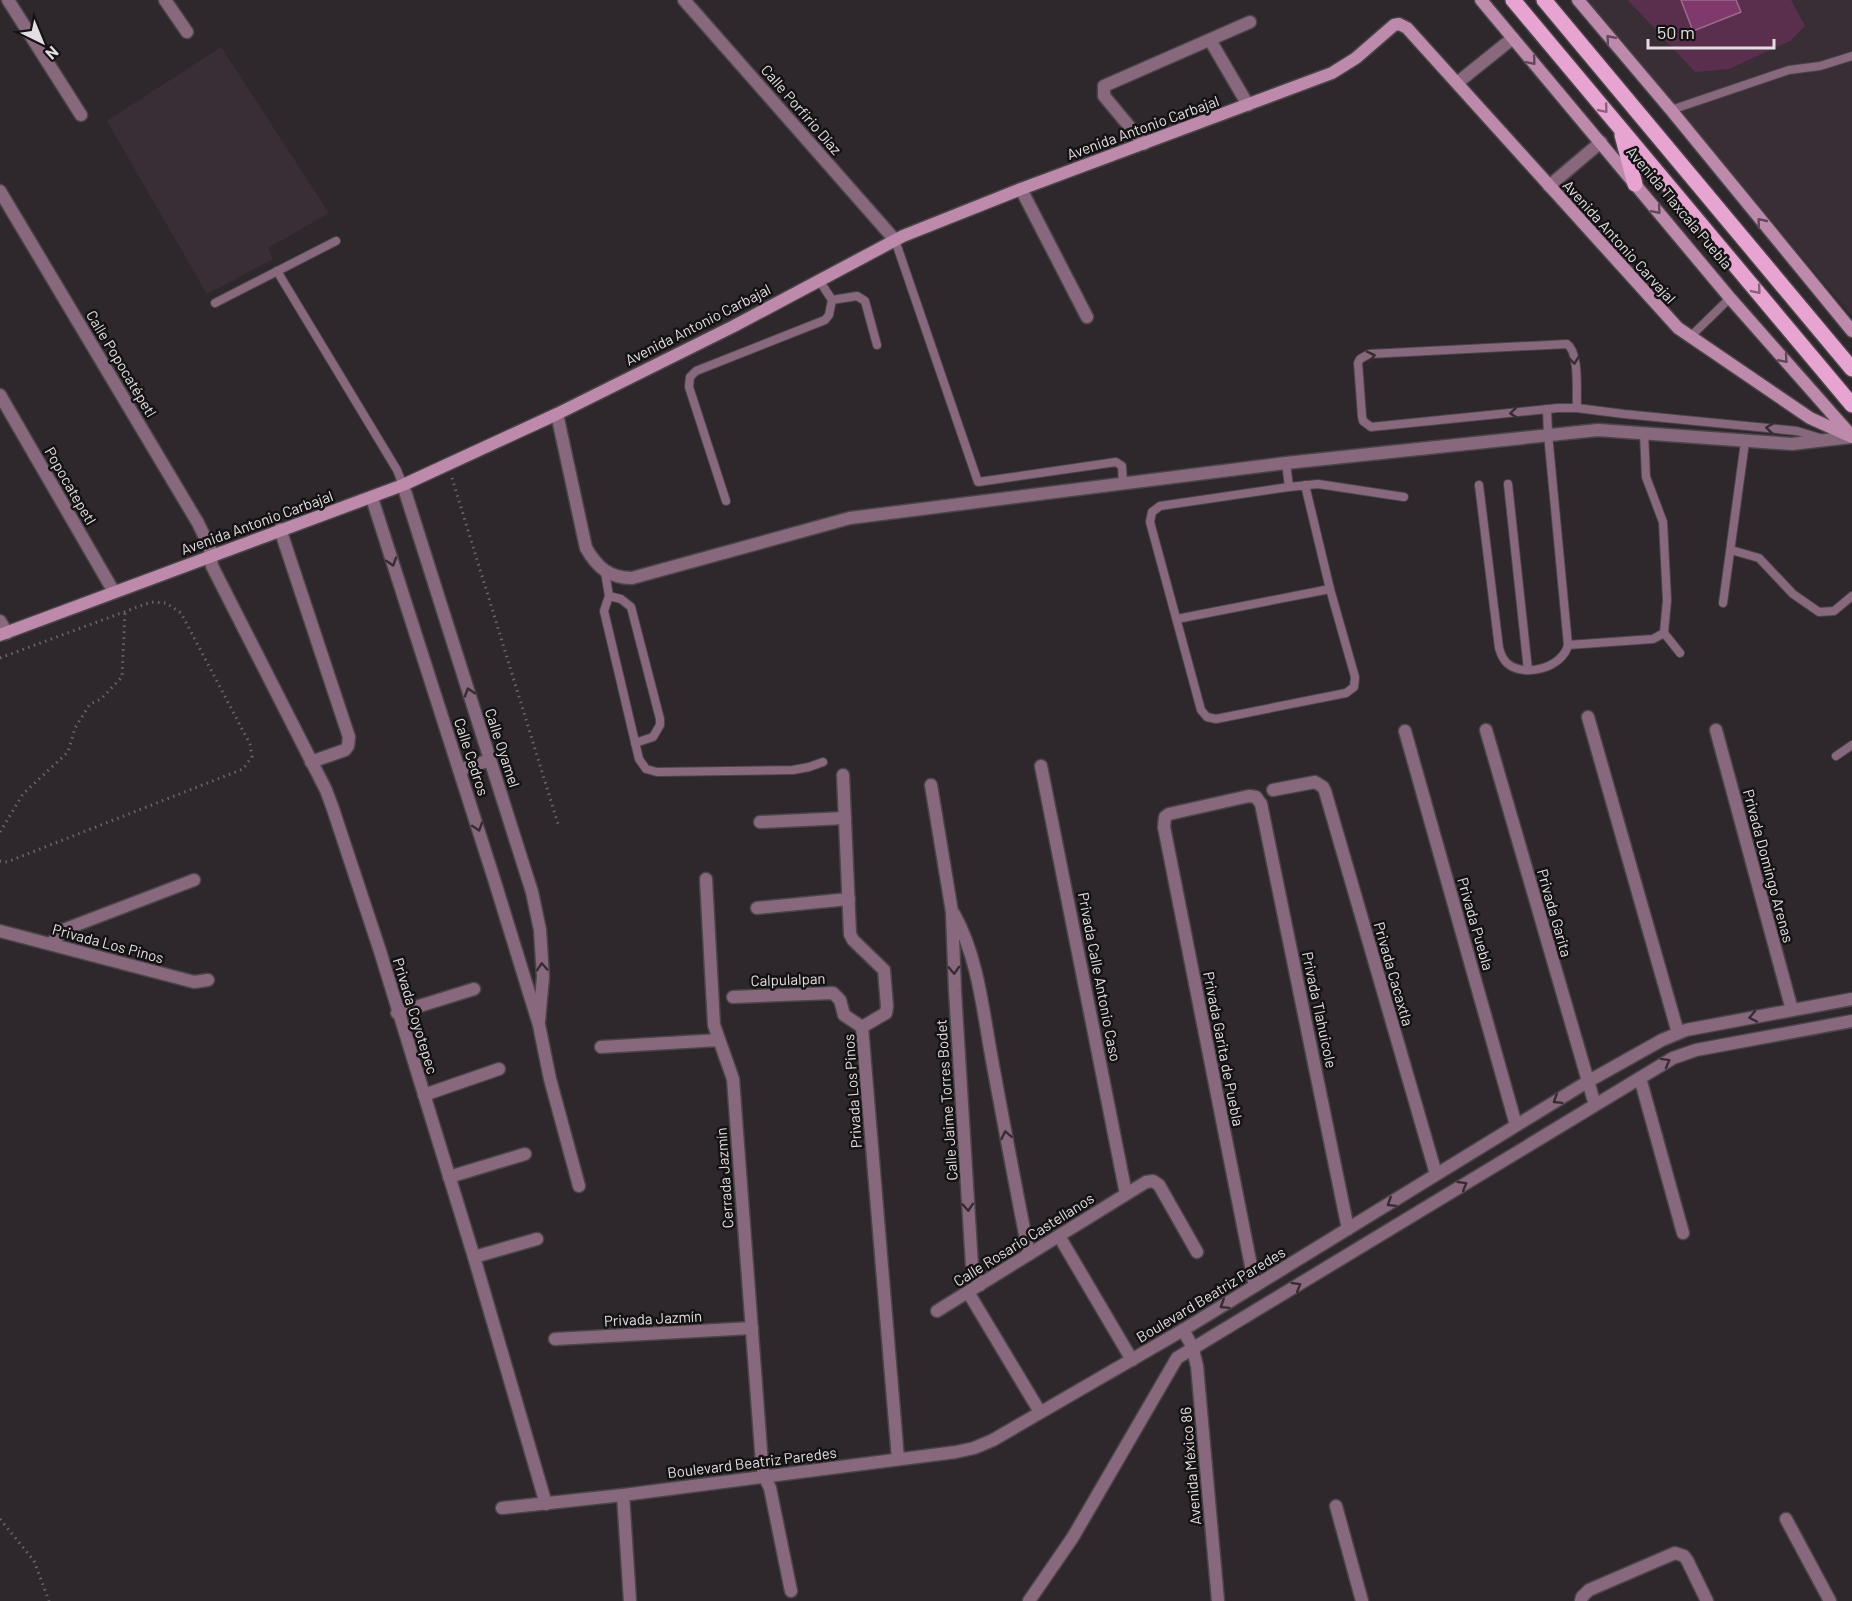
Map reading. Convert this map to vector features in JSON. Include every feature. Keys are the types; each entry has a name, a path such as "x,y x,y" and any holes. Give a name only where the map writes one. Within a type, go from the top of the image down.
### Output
{"main road":[{"name":"Avenida Tlaxcala Puebla","path":"1513,0 1852,405"},
{"name":"Avenida Tlaxcala Puebla","path":"1544,0 1852,369"},
{"path":"1620,129 1635,184"}],"street":[{"path":"8,0 81,115"},
{"path":"165,0 187,32"},
{"name":"Calle Porfirio Díaz","path":"684,0 895,240"},
{"name":"Avenida Tlaxcala Puebla","path":"1481,0 1731,298 1852,436"},
{"path":"1578,0 1852,331"},
{"path":"1144,144 1104,96 1104,86 1250,22"},
{"name":"Avenida Antonio Carbajal","path":"3,634 403,485 557,414 734,326 895,240 1021,189 1332,73 1356,57 1394,25 1399,24"},
{"name":"Avenida Antonio Carvajal","path":"1399,24 1407,28 1668,318 1690,337 1810,418 1852,436"},
{"path":"1457,83 1513,38"},
{"path":"1210,40 1248,105"},
{"path":"1549,186 1601,142"},
{"path":"1021,189 1086,317"},
{"name":"Calle Popocatépetl","path":"0,191 191,512 205,537 211,555"},
{"name":"Popocatepetl","path":"0,395 114,592"},
{"path":"557,414 586,549 605,572 622,578 641,576 850,518 1286,463 1598,430 1792,444 1852,436"},
{"name":"Calle Oyamel","path":"403,485 532,892 540,930 543,977 539,1025"},
{"name":"Calle Cedros","path":"372,498 539,1025"},
{"path":"280,529 349,737 345,750 311,762"},
{"name":"Privada Coyotepec","path":"211,555 212,566 326,790 351,860 474,1257 546,1503"},
{"path":"0,621 3,634"},
{"path":"1588,717 1678,1033"},
{"name":"Privada Garita","path":"1486,730 1595,1105"},
{"name":"Privada Domingo Arenas","path":"1716,730 1792,1010"},
{"name":"Privada Puebla","path":"1406,731 1516,1125"},
{"path":"459,770 490,760"},
{"name":"Privada Calle Antonio Caso","path":"1041,766 1126,1194"},
{"name":"Privada Los Pinos","path":"843,776 852,939 883,968 885,975 886,1013 862,1027 898,1459"},
{"name":"Privada Cacaxtla","path":"1273,790 1310,783 1319,784 1325,791 1436,1174"},
{"name":"Calle Jaime Torres Bodet","path":"931,785 952,912 972,1266 980,1285"},
{"name":"Privada Garita de Puebla","path":"1255,1286 1164,827 1165,817 1173,812 1249,796 1257,797"},
{"name":"Privada Tlahuicole","path":"1257,797 1261,804 1348,1230"},
{"path":"760,822 845,818"},
{"name":"Cerrada Jazmín","path":"706,879 714,1025 733,1079 764,1476 770,1488 791,1591"},
{"path":"51,944 63,930 194,880"},
{"path":"757,908 849,899"},
{"name":"Calle Jaime Torres Bodet","path":"952,912 961,927 969,949 981,999 1029,1254"},
{"name":"Privada Los Pinos","path":"0,931 194,982 208,980"},
{"path":"398,1013 474,989"},
{"name":"Calpulalpan","path":"733,997 833,993 840,1000 844,1015 862,1027"},
{"name":"Boulevard Beatriz Paredes","path":"502,1508 622,1495 974,1448 993,1440 1183,1330 1587,1082 1678,1033 1852,999"},
{"path":"1029,1601 1073,1537 1177,1358 1685,1052 1852,1021"},
{"path":"539,1025 550,1079 579,1186"},
{"path":"601,1047 719,1040"},
{"path":"424,1095 499,1069"},
{"path":"1640,1078 1683,1233"},
{"path":"449,1177 525,1154"},
{"name":"Calle Rosario Castellanos","path":"937,1311 1146,1182 1157,1183 1197,1252"},
{"path":"1059,1236 1132,1360"},
{"path":"474,1257 537,1239"},
{"path":"968,1292 1040,1412"},
{"name":"Privada Jazmín","path":"555,1339 752,1328"},
{"name":"Avenida México 86","path":"1183,1330 1193,1349 1197,1366 1218,1601"},
{"path":"622,1495 630,1601"},
{"path":"1336,1506 1362,1601"},
{"path":"1786,1519 1830,1601"},
{"path":"1581,1599 1588,1590 1670,1554 1680,1554 1686,1560 1707,1601"}],"lane":[{"path":"1671,110 1789,70 1820,66 1852,56"},
{"path":"895,240 978,482 1116,462 1122,465 1123,484"},
{"path":"215,303 336,241"},
{"path":"277,271 397,470 403,485"},
{"path":"726,501 689,387 690,378 696,371 822,322 829,315 832,300 819,280"},
{"path":"832,300 857,296 865,301 877,345"},
{"path":"1690,337 1731,298"},
{"path":"1577,408 1575,355 1567,344 1369,354 1360,358 1358,363 1363,421 1371,427 1577,408 1634,416 1779,429 1827,440"},
{"path":"1479,485 1502,658 1509,665 1518,669 1528,670 1553,664 1563,655 1568,645 1547,409"},
{"path":"1644,433 1646,477 1663,522 1667,600 1664,633 1680,653"},
{"path":"1723,603 1745,442"},
{"path":"1286,463 1289,487"},
{"path":"1305,485 1330,589 1355,677 1354,687 1346,693 1216,719 1207,717 1201,710 1150,522 1152,512 1160,506 1305,485 1324,484 1404,497"},
{"path":"1508,484 1528,670"},
{"path":"1731,550 1759,558 1793,594 1819,612 1834,611 1852,596"},
{"path":"605,572 609,596 604,611 635,743 641,764 646,769 657,772 793,770 823,762"},
{"path":"1178,619 1330,589"},
{"path":"609,596 621,599 631,607 660,718 660,725 653,737 635,743"},
{"path":"1568,645 1653,639 1664,633"},
{"path":"1836,756 1852,745"}],"path":[{"path":"448,465 558,824"},
{"path":"0,658 151,602 166,603 181,613 250,744 252,757 243,769 7,862 0,861"},
{"path":"0,831 23,794 68,752 75,728 90,704 101,699 122,677 125,612"},
{"path":"0,1519 34,1561 49,1601"}],"shaded area":[{"path":"1585,0 1852,0 1852,316 1671,102"},
{"path":"1628,0 1791,0 1805,26 1790,41 1729,69 1695,72"},
{"path":"1681,0 1736,0 1741,12 1693,31"},
{"path":"221,47 329,213 268,248 273,259 207,294 107,121"}]}
